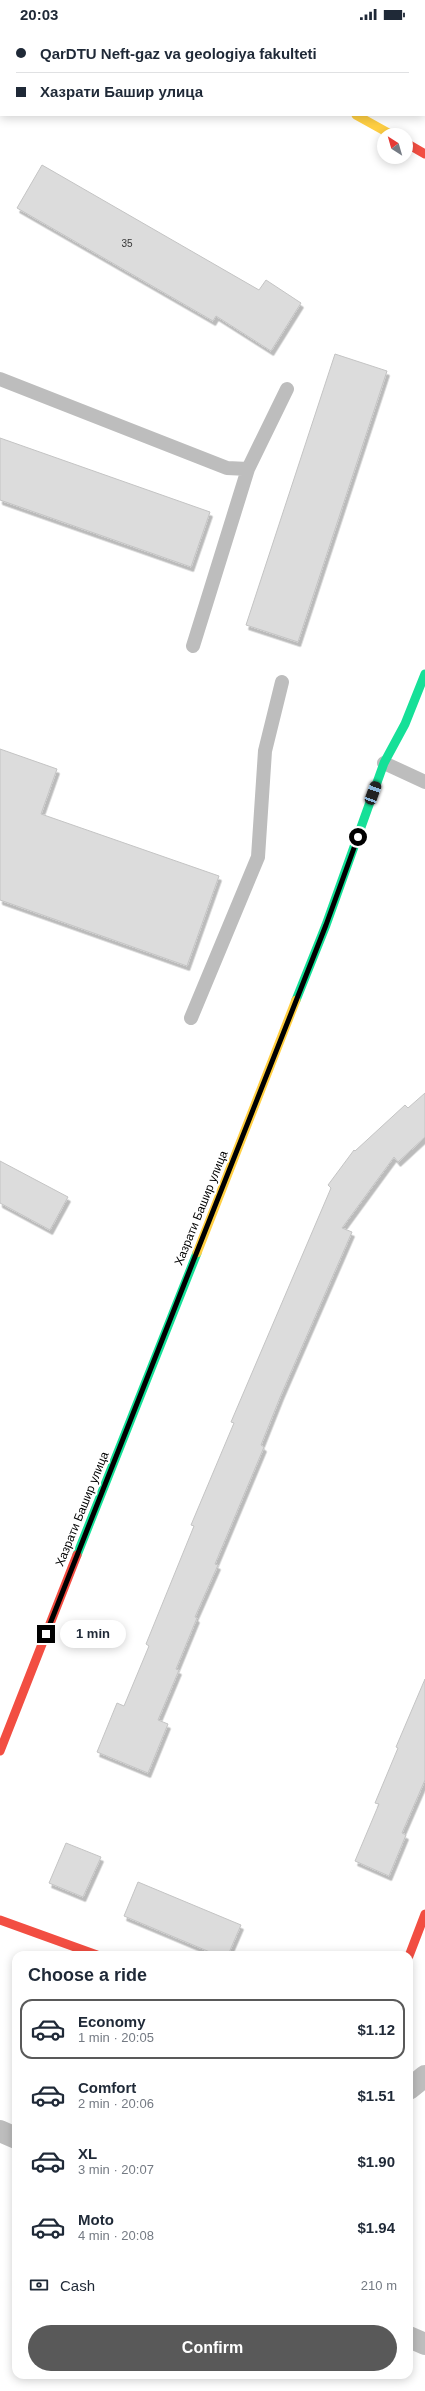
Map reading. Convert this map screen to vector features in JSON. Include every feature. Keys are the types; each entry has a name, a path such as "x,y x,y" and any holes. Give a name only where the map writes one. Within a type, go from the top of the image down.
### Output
{"street":[{"path":"358,116 379,128"},
{"path":"413,147 425,154"},
{"name":"Хазрати Башир улица","path":"0,1751 323,933 384,763 405,724 425,674"},
{"path":"411,1951 425,1914"},
{"path":"0,1920 86,1951"},
{"path":"413,2085 425,2076"},
{"path":"0,2131 12,2136"},
{"path":"413,2339 425,2344"}],"lane":[{"path":"0,379 227,468 248,469"},
{"path":"193,646 248,469 287,389"},
{"path":"191,1018 258,857 266,751 282,682"},
{"path":"384,763 425,782"}],"building":[{"path":"42,165 259,290 266,280 301,303 271,351 216,316 213,321 17,208"},
{"path":"335,354 387,371 298,642 246,625"},
{"path":"0,438 210,512 191,567 0,500"},
{"path":"0,749 57,769 41,814 219,876 187,966 0,900"},
{"path":"425,1093 425,1137 398,1162 394,1157 342,1228 352,1232 281,1395 261,1445 264,1447 215,1564 218,1565 195,1617 197,1618 176,1669 179,1670 158,1720 168,1724 148,1773 97,1752 117,1703 124,1706 149,1646 146,1644 194,1526 191,1525 234,1423 231,1422 331,1188 328,1185 354,1150 355,1151 405,1105 408,1108"},
{"path":"0,1161 68,1197 50,1230 0,1203"},
{"path":"425,1679 425,1780 402,1833 406,1835 389,1876 355,1861 379,1804 375,1803 398,1748 396,1747"},
{"path":"66,1843 101,1857 83,1897 49,1883"},
{"path":"138,1882 241,1925 230,1951 207,1951 124,1916"}],"traffic: fast":[{"path":"296,1000 326,925 384,763 405,724 425,674"},
{"path":"77,1555 197,1253"}],"traffic: slow":[{"path":"358,116 379,128"},
{"path":"197,1253 296,1000"}],"traffic: jam":[{"path":"413,147 425,154"},
{"path":"0,1751 77,1555"},
{"path":"411,1951 425,1914"},
{"path":"0,1920 86,1951"}],"route":[{"path":"46,1634 326,925 358,837"}]}
